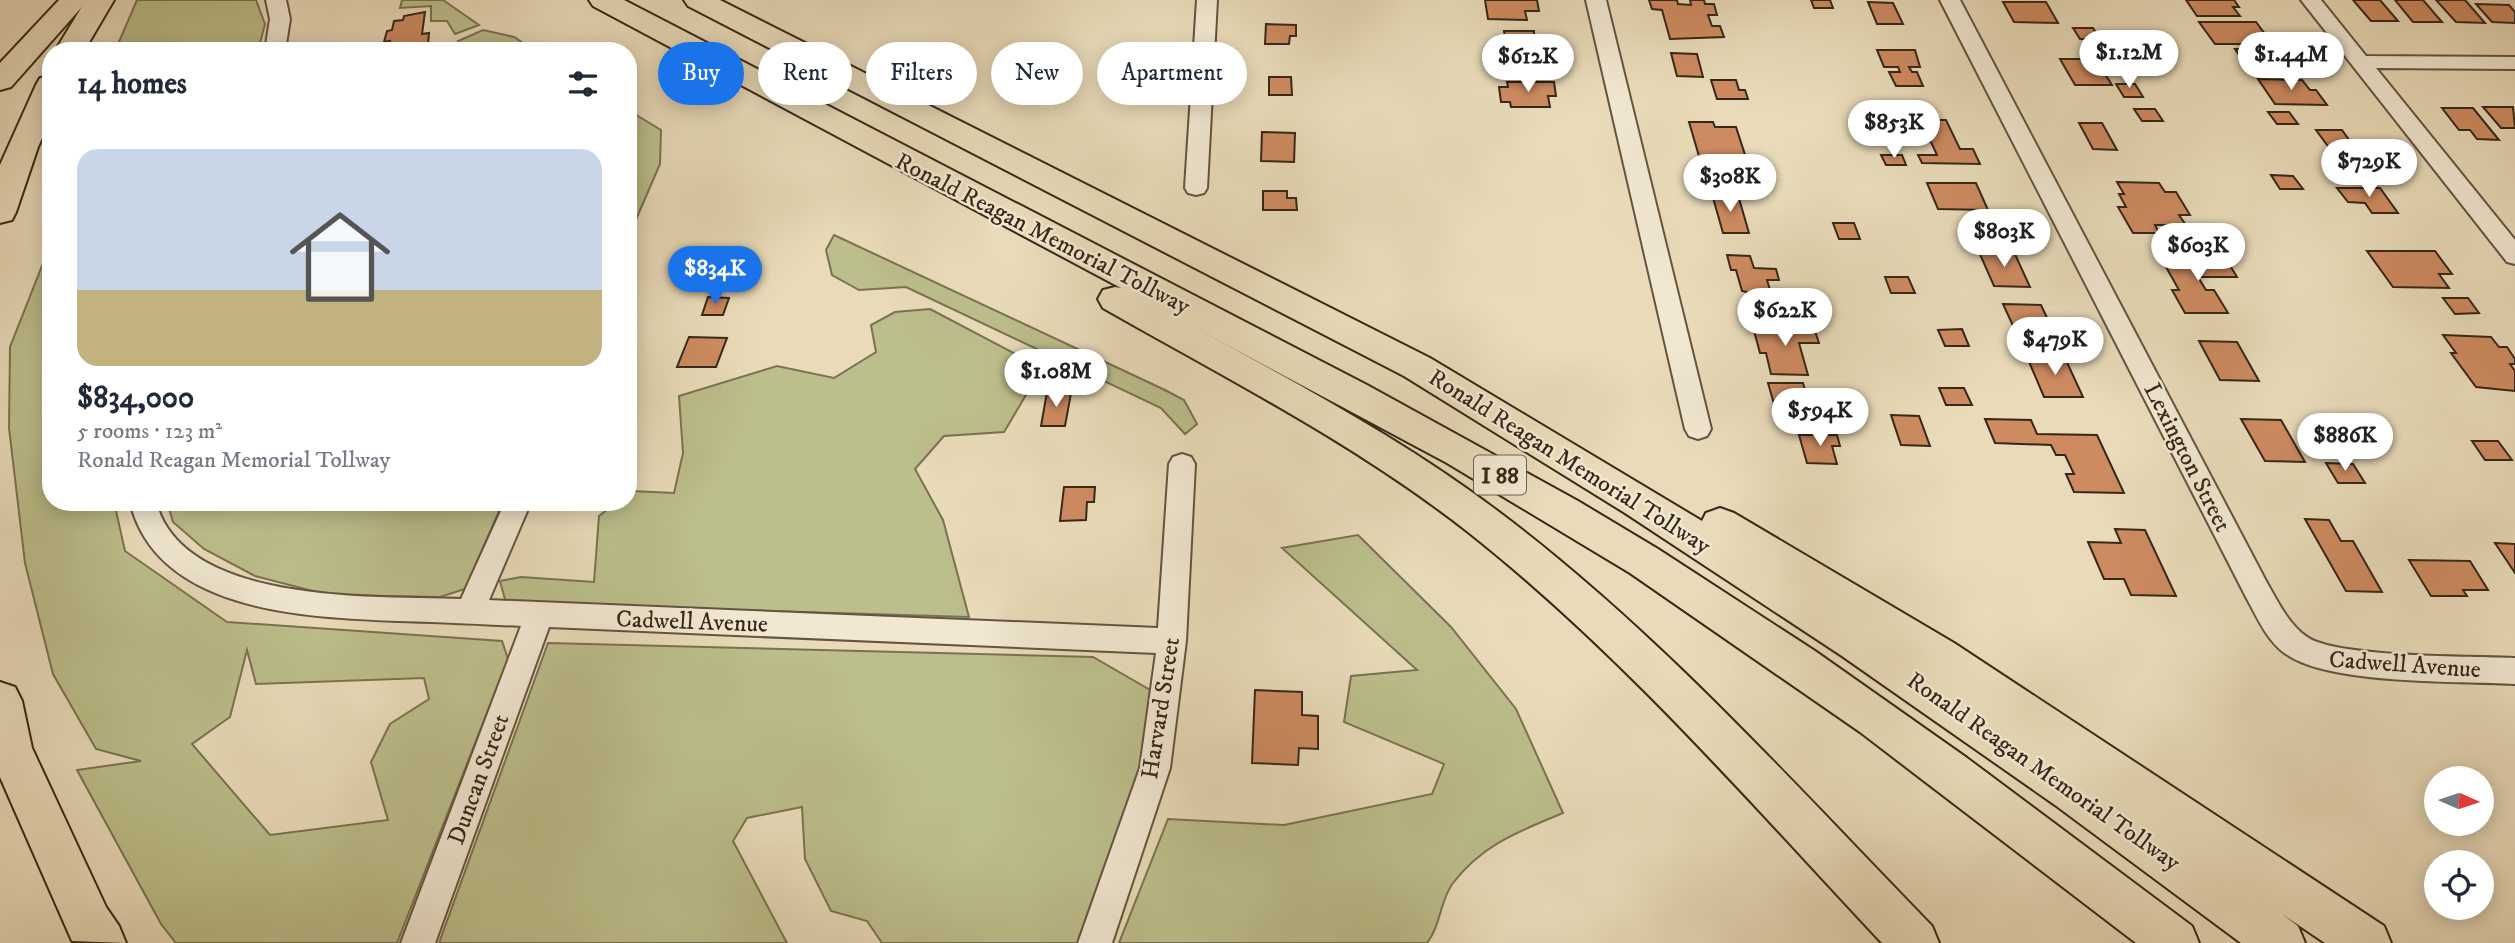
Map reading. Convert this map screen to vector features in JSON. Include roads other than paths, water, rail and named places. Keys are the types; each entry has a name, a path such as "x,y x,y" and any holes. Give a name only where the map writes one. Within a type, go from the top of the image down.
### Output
{"highway":[{"path":"0,81 74,0"},
{"path":"74,42 100,0"},
{"name":"Ronald Reagan Memorial Tollway","path":"603,0 758,84"},
{"name":"Ronald Reagan Memorial Tollway","path":"698,0 1417,367 1623,491 1906,673 2099,808 2281,943"},
{"path":"0,212 22,147 42,104"},
{"path":"793,105 1028,249 1336,425 1411,471 1480,520 1568,590 1655,673 1915,943"},
{"name":"Ronald Reagan Memorial Tollway","path":"797,105 1410,424 1563,511 1708,600 1847,695 2004,811 2175,943"},
{"path":"1417,367 1590,452 1687,504 1803,573 1939,656 2367,943"},
{"path":"0,701 10,749 89,924 102,943"}],"street":[{"path":"276,0 280,19 276,42"},
{"path":"1196,188 1207,0"},
{"path":"1596,0 1698,429"},
{"name":"Lexington Street","path":"1950,0 2256,589 2273,619 2298,649"},
{"path":"2311,0 2515,256"},
{"path":"2361,62 2515,63"},
{"name":"Harvard Street","path":"1095,943 1155,768 1172,642 1182,464"},
{"name":"Cadwell Avenue","path":"144,511 161,544 184,562 216,580 263,597 335,606 1172,642"},
{"path":"470,611 514,511"},
{"name":"Duncan Street","path":"418,943 540,614"},
{"name":"Cadwell Avenue","path":"2298,649 2318,658 2344,662 2515,671"}]}
